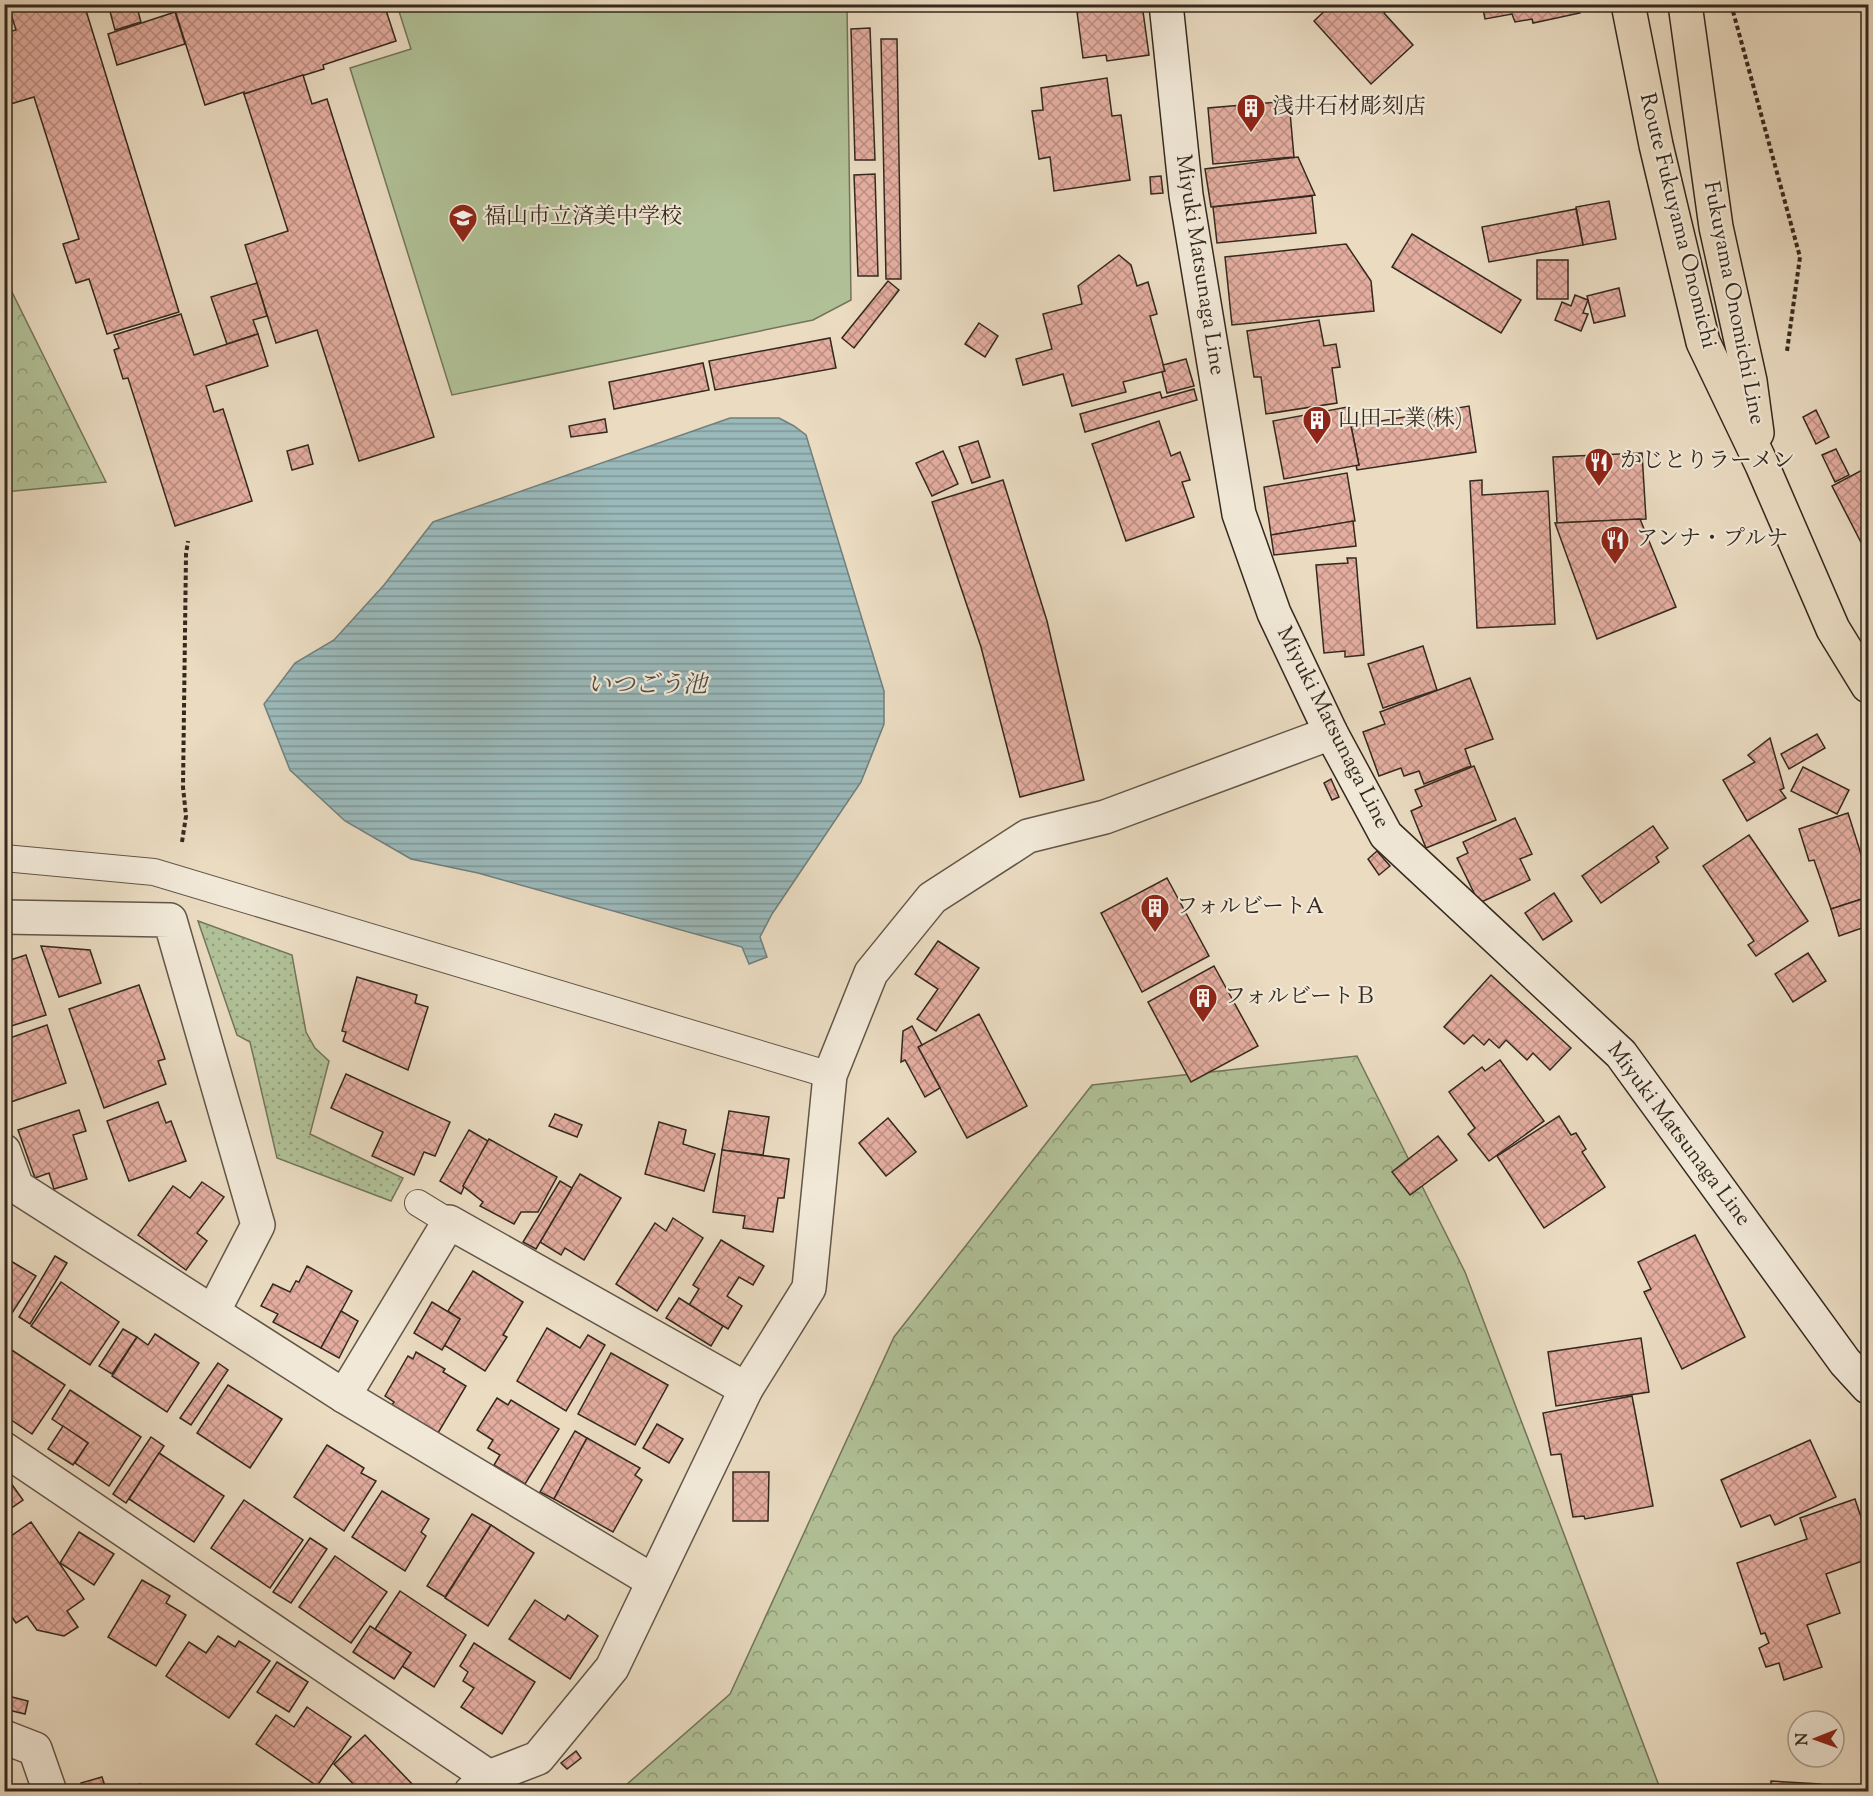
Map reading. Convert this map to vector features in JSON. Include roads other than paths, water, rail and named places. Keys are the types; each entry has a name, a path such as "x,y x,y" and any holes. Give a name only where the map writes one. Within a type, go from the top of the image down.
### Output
{"main road":[{"name":"Route Fukuyama Onomichi","path":"1628,4 1656,145 1703,342 1762,465"},
{"name":"Fukuyama Onomichi Line","path":"1685,4 1716,227 1750,381 1762,465 1833,630 1869,686"}],"street":[{"name":"Miyuki Matsunaga Line","path":"1166,4 1186,195 1239,514 1274,613 1331,733 1386,835 1621,1054 1845,1362 1869,1388"},
{"path":"4,1449 480,1784 538,1758 612,1668 746,1389 809,1288 830,1075 871,973 932,898 1028,836 1105,817 1331,733"},
{"path":"4,917 170,920 258,1225 213,1312"},
{"path":"4,1150 17,1187 344,1396 653,1581"},
{"path":"344,1396 449,1222 746,1389"},
{"path":"4,1737 35,1749 50,1791"}],"lane":[{"path":"4,858 154,872 830,1075"},
{"path":"418,1203 449,1222"}],"water":[{"name":"いつごう池","path":"730,418 779,418 806,435 884,691 884,724 861,782 772,914 760,937 767,957 749,964 742,947 478,873 411,859 345,821 290,770 264,704 295,663 334,640 384,585 433,522"}],"place":[{"name":"浅井石材彫刻店","path":"1251,134"},
{"name":"福山市立済美中学校","path":"463,244"},
{"name":"山田工業(株)","path":"1317,446"},
{"name":"かじとりラーメン","path":"1599,488"},
{"name":"アンナ・プルナ","path":"1615,566"},
{"name":"フォルビートA","path":"1155,934"},
{"name":"フォルビートＢ","path":"1203,1024"}]}
